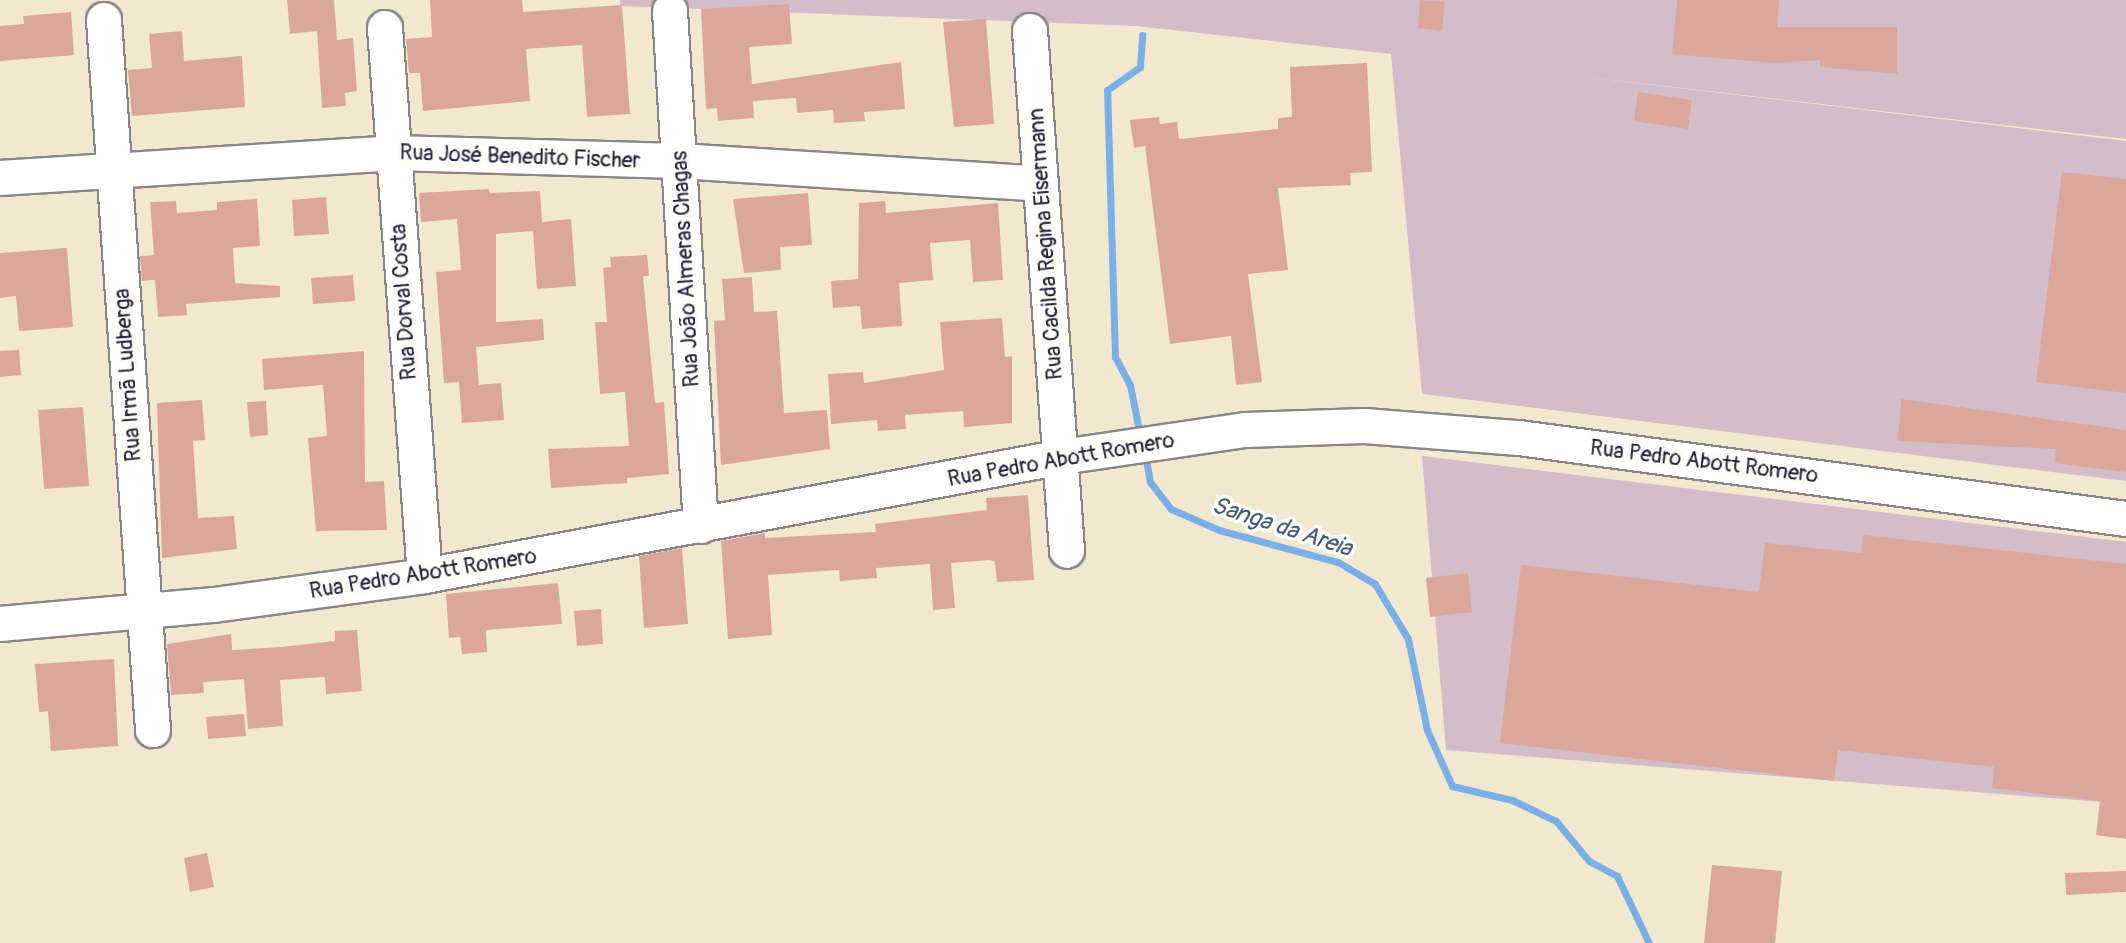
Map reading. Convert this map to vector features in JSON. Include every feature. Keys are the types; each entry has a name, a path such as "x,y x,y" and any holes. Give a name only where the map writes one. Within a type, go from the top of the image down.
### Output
{"street":[{"name":"Rua João Almeras Chagas","path":"670,11 701,526"},
{"name":"Rua Irmã Ludberga","path":"104,20 153,730"},
{"name":"Rua Dorval Costa","path":"385,28 425,576"},
{"name":"Rua Cacilda Regina Eisermann","path":"1030,31 1067,551"},
{"name":"Rua José Benedito Fischer","path":"0,178 393,153 679,161 1040,184"},
{"name":"Rua Pedro Abott Romero","path":"0,624 144,611 425,576 1062,457 1245,430 1365,426 1519,438 2126,519"}],"shaded area":[{"path":"620,0 2126,0 2126,139 1543,72 2126,141 2126,481 1422,394 1391,54 1136,26 620,6"},
{"path":"1422,456 2126,542 2126,804 1446,750"}],"building":[{"path":"287,0 334,0 337,40 353,38 357,91 345,93 346,106 322,108 317,31 290,34"},
{"path":"430,0 522,0 523,12 622,5 630,114 587,117 582,45 526,49 530,101 423,111 420,73 409,73 406,39 432,37"},
{"path":"1420,0 1445,2 1442,31 1418,28"},
{"path":"1677,0 1779,0 1777,27 1897,27 1897,74 1820,67 1820,60 1774,63 1672,54"},
{"path":"789,4 792,44 749,47 752,84 901,62 905,109 864,112 865,121 834,123 833,110 797,113 796,98 753,101 754,118 718,121 717,108 706,109 701,9"},
{"path":"71,12 74,55 0,61 0,26 24,24 23,16"},
{"path":"986,19 994,124 954,127 943,22"},
{"path":"182,31 184,61 242,56 245,107 132,116 128,70 152,68 149,34"},
{"path":"1367,63 1372,172 1350,173 1351,185 1278,188 1288,270 1248,274 1262,382 1236,385 1231,336 1170,344 1145,146 1134,148 1130,120 1159,117 1160,124 1177,122 1179,139 1278,129 1278,118 1292,117 1290,67"},
{"path":"1638,92 1692,100 1688,129 1634,121"},
{"path":"2062,172 2126,179 2126,393 2036,382"},
{"path":"489,189 490,193 540,191 542,222 571,219 576,286 537,289 533,231 496,234 496,322 543,319 544,340 476,347 479,385 501,383 504,420 462,423 459,382 444,383 436,272 461,270 457,219 421,222 419,193"},
{"path":"808,193 812,245 780,247 781,270 744,273 733,199"},
{"path":"326,197 329,234 294,236 292,200"},
{"path":"257,199 260,246 233,248 235,283 280,286 280,297 186,304 187,315 158,317 155,280 142,281 140,256 154,255 150,202 176,201 177,213 217,210 217,202"},
{"path":"885,201 886,213 998,203 1003,280 973,282 970,240 930,243 933,280 899,283 902,326 862,329 860,306 833,308 831,281 858,279 859,203"},
{"path":"67,248 73,327 19,331 16,296 0,298 0,253"},
{"path":"647,255 649,276 643,276 655,403 664,402 669,474 627,478 627,483 551,488 548,449 629,446 625,392 600,394 595,322 607,322 603,268 611,267 610,257"},
{"path":"353,275 355,301 313,304 311,278"},
{"path":"752,277 754,312 777,311 784,413 827,410 830,449 721,465 714,321 725,320 722,279"},
{"path":"1002,318 1005,357 1012,356 1012,423 964,427 963,411 905,415 906,429 878,431 877,420 831,424 828,374 863,372 864,383 944,370 940,322"},
{"path":"19,350 21,375 0,377 0,351"},
{"path":"364,351 365,482 384,481 387,530 316,531 308,438 327,436 323,385 264,390 262,359"},
{"path":"1901,399 2126,430 2126,472 2054,463 2056,449 1898,441"},
{"path":"202,400 205,440 193,441 198,518 234,516 237,549 162,558 157,403"},
{"path":"266,401 268,435 250,437 247,402"},
{"path":"83,407 89,486 44,489 38,410"},
{"path":"1028,495 1034,580 997,582 995,562 990,560 951,563 955,608 933,610 930,564 876,568 877,578 840,581 839,570 768,575 772,635 728,639 721,541 765,533 765,538 876,532 875,524 987,510 986,498"},
{"path":"1863,535 2126,564 2126,839 2096,835 2100,801 1992,788 1994,767 1838,750 1834,781 1500,743 1521,565 1759,592 1765,543 1861,553"},
{"path":"682,548 688,624 644,628 639,556"},
{"path":"1468,573 1472,612 1430,617 1426,578"},
{"path":"558,583 562,624 486,630 487,652 462,654 460,637 449,638 446,594"},
{"path":"601,609 603,644 577,646 574,611"},
{"path":"357,630 362,691 326,694 325,677 280,680 283,726 248,729 244,679 203,682 204,693 171,695 167,644 231,634 232,650 281,647 335,641 335,631"},
{"path":"114,659 118,746 51,751 48,711 39,712 35,664"},
{"path":"244,714 246,736 208,739 206,717"},
{"path":"207,853 214,887 190,892 184,858"},
{"path":"1712,865 1782,871 1775,943 1704,943"},
{"path":"2126,871 2126,892 2066,895 2065,873"}],"waterway":[{"name":"Sanga da Areia","path":"1138,425 1130,385 1115,357 1107,90 1140,67 1142,35"},
{"name":"Sanga da Areia","path":"1147,465 1150,482 1171,509 1219,530 1338,562 1375,584 1408,639 1427,730 1452,786 1512,800 1556,821 1589,861 1617,876 1649,943"}]}
